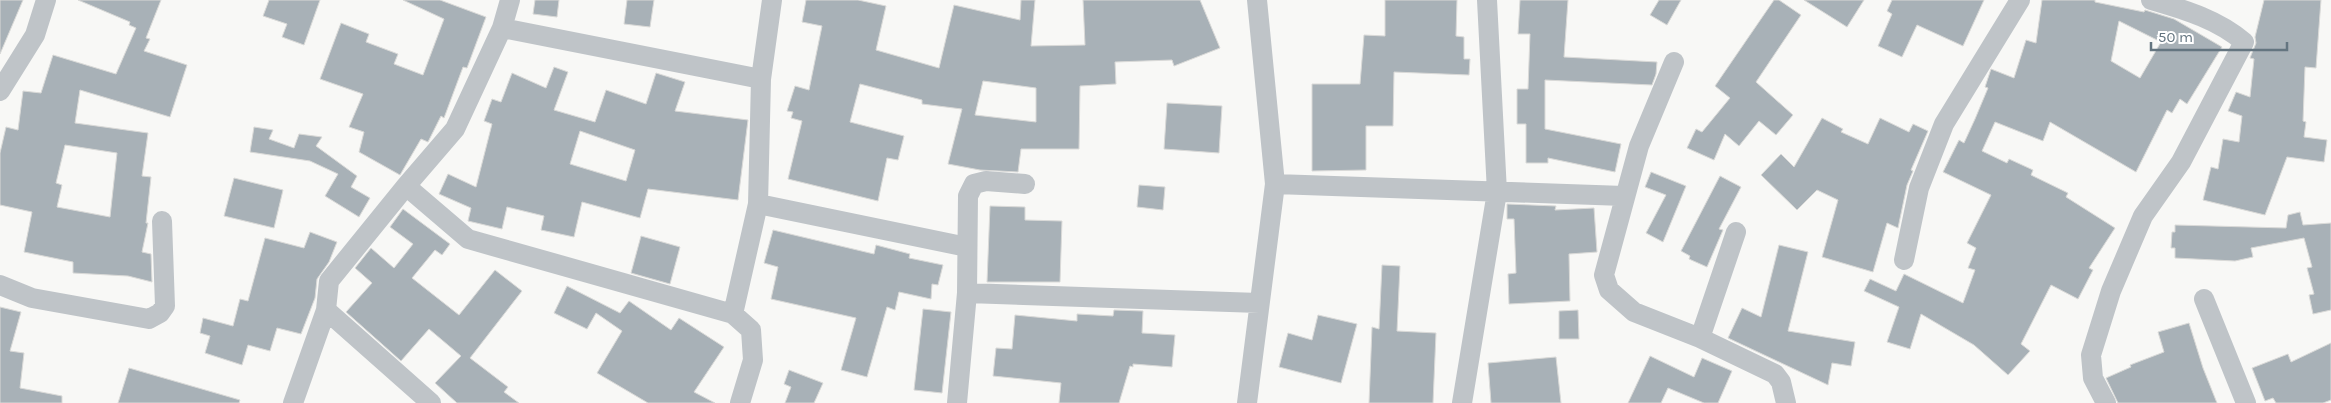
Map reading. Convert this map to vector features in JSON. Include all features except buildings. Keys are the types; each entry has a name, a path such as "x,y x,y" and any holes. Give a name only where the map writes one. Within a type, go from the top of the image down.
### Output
{"street":[{"path":"0,90 34,35 46,0"},
{"path":"294,403 326,310 329,281 455,129 502,28 510,0"},
{"path":"733,314 758,204 761,79 772,0"},
{"path":"1247,403 1275,184 1257,0"},
{"path":"1462,403 1497,192 1487,0"},
{"path":"1904,260 1919,188 1944,124 2020,0"},
{"path":"2106,403 2093,378 2091,355 2111,291 2143,216 2181,162 2244,42 2228,28 2207,18 2151,0"},
{"path":"502,28 761,79"},
{"path":"1674,62 1639,146 1604,275 1609,290 1634,312 1700,338 1776,374 1781,382 1786,403"},
{"path":"957,403 967,293 968,196 974,184 986,181 1025,184"},
{"path":"1275,184 1624,196"},
{"path":"406,186 468,239 733,314 751,330 753,360 740,403"},
{"path":"758,204 967,247"},
{"path":"0,285 32,298 149,318 160,313 165,306 162,221"},
{"path":"1700,338 1736,232"},
{"path":"967,293 1259,303"},
{"path":"2204,298 2246,403"},
{"path":"326,310 432,403"}]}
